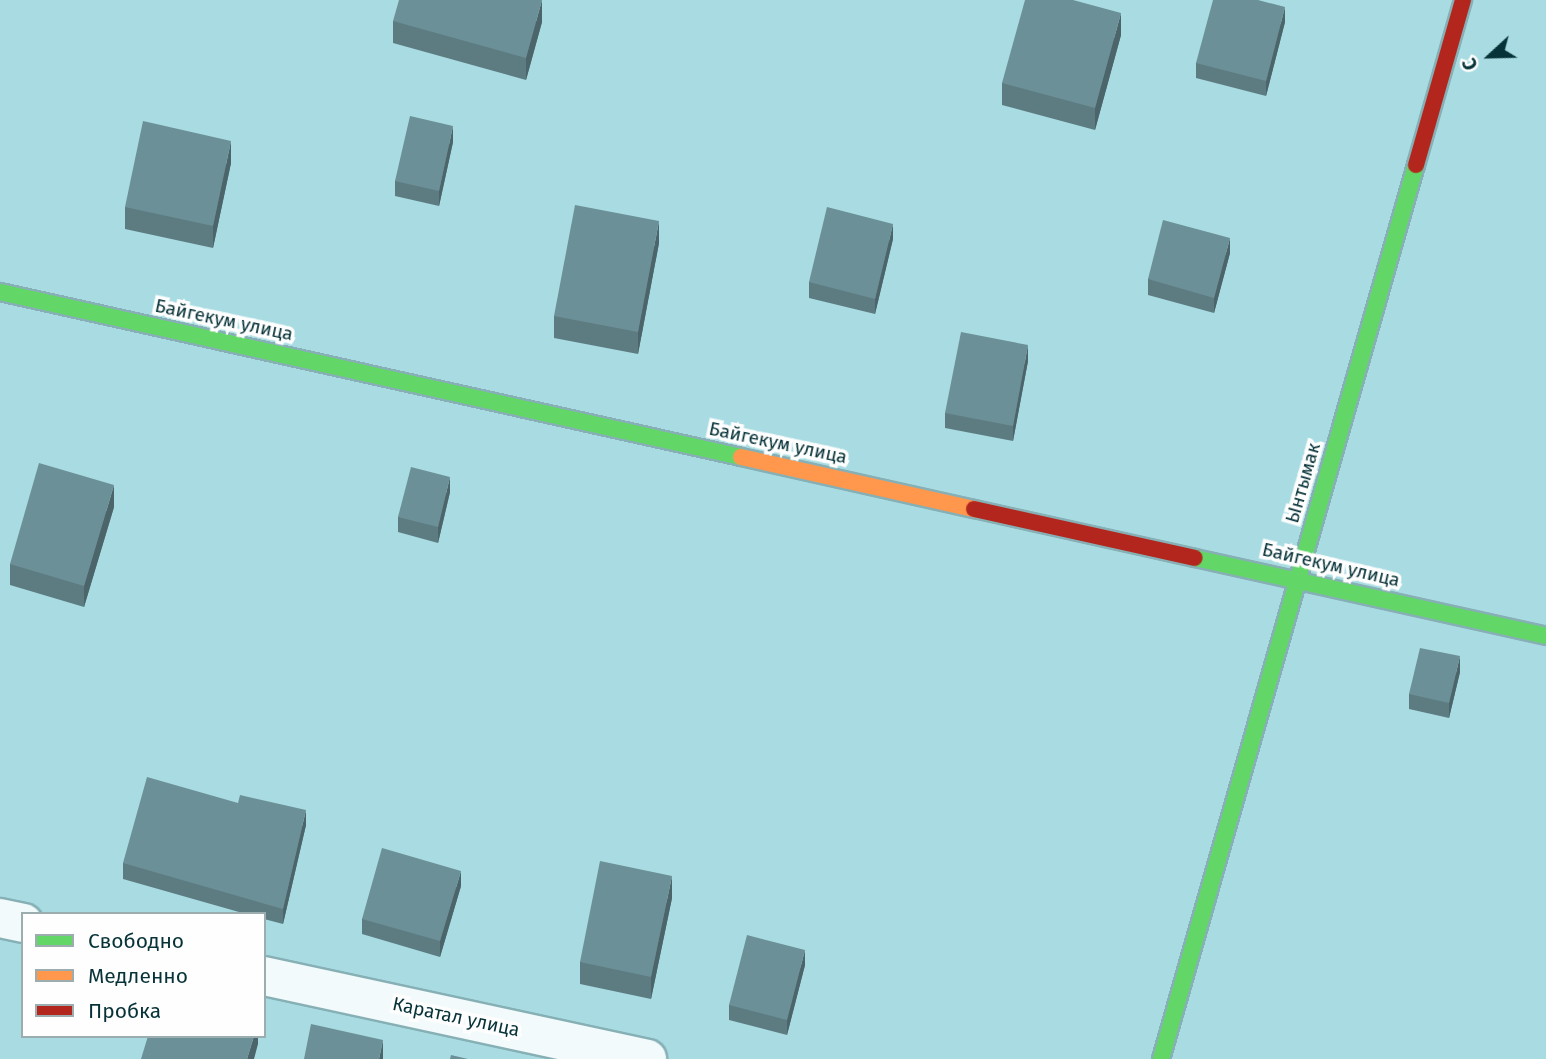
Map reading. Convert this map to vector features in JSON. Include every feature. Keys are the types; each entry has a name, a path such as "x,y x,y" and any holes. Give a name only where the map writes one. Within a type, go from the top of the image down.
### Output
{"street":[{"name":"Ынтымак","path":"1161,1059 1463,0"},
{"name":"Байгекум улица","path":"0,292 1546,636"},
{"path":"0,918 21,923"},
{"name":"Каратал улица","path":"266,976 647,1059"}],"building":[{"path":"399,0 542,0 526,58 393,21"},
{"path":"1025,0 1073,0 1121,13 1095,108 1002,83"},
{"path":"1213,0 1258,0 1285,7 1266,81 1196,63"},
{"path":"410,116 453,126 439,191 395,181"},
{"path":"143,121 231,141 213,226 125,207"},
{"path":"575,205 659,221 638,332 554,316"},
{"path":"827,207 893,224 875,299 809,282"},
{"path":"1163,220 1230,238 1214,298 1148,279"},
{"path":"961,332 1028,345 1013,426 945,413"},
{"path":"39,463 114,485 84,586 10,564"},
{"path":"411,467 450,477 438,527 398,517"},
{"path":"1420,648 1460,656 1449,703 1409,694"},
{"path":"147,777 238,803 240,795 306,810 283,909 123,863"},
{"path":"382,848 461,871 440,941 362,919"},
{"path":"600,861 672,876 651,977 580,962"},
{"path":"747,935 805,950 787,1020 729,1005"},
{"path":"311,1024 383,1040 379,1059 304,1059"},
{"path":"147,1038 253,1038 247,1059 141,1059"},
{"path":"451,1055 468,1059 450,1059"}],"traffic: fast":[{"path":"1161,1059 1416,165"},
{"path":"0,292 741,457"},
{"path":"1195,558 1546,636"}],"traffic: slow":[{"path":"741,457 974,509"}],"traffic: jam":[{"path":"1416,165 1463,0"},
{"path":"974,509 1195,558"}]}
